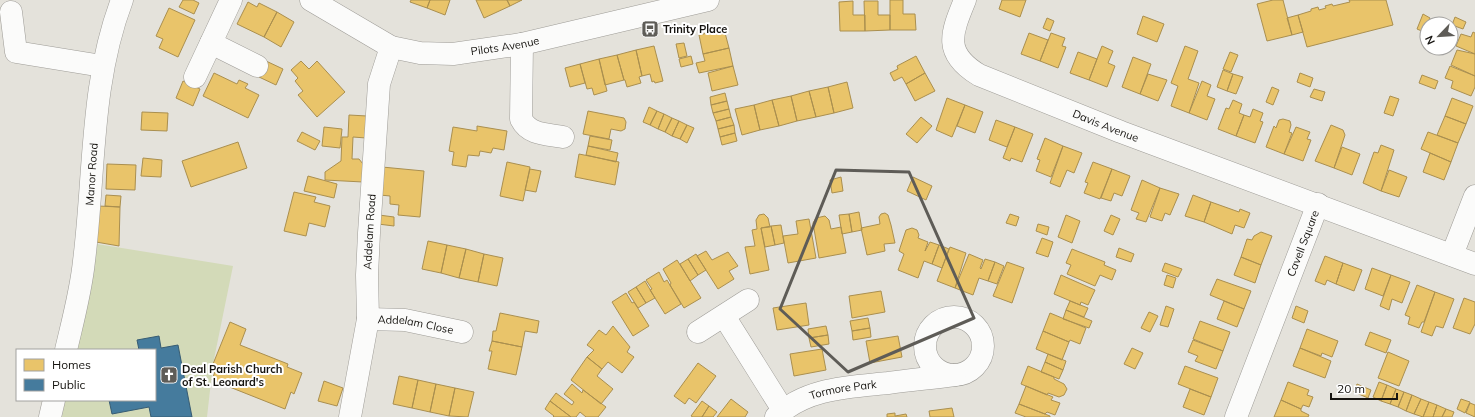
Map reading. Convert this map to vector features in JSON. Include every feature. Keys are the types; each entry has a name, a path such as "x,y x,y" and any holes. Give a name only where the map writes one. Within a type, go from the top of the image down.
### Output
{"street":[{"name":"Manor Road","path":"66,349 77,305 84,260 94,133 102,66 122,0"},
{"path":"195,78 231,0"},
{"name":"Pilots Avenue","path":"311,0 391,47 420,53 453,54 522,44 708,0"},
{"name":"Davis Avenue","path":"965,0 955,24 952,40 956,55 966,68 979,76 1121,132 1318,204"},
{"path":"11,12 14,60 102,66"},
{"path":"211,43 258,66"},
{"path":"522,44 521,119 525,126 531,131 563,137"},
{"name":"Addelam Road","path":"350,417 368,319 367,275 379,84 391,47"},
{"path":"1452,255 1475,196"},
{"name":"Cavell Square","path":"1236,417 1318,204 1475,264"},
{"path":"698,332 748,300"},
{"name":"Tormore Park","path":"724,316 779,414 808,397 836,388 955,375 965,373 973,368 980,360 983,351 983,340 979,331 972,324 959,318 944,319 935,324 928,332 925,342 926,352 922,365 916,374 907,380"},
{"name":"Addelam Close","path":"368,319 405,320 462,332"},
{"path":"926,352 929,361 936,369 945,374 955,375"},
{"path":"50,417 54,401"}],"highlighted area":[{"path":"836,170 909,172 974,318 848,372 780,309"}],"green space":[{"path":"97,244 233,266 213,364 207,417 62,417 65,401 156,401 156,349 75,349"}],"building: Homes":[{"path":"183,0 193,0 199,3 194,14 179,7"},
{"path":"411,0 430,0 427,8 410,2"},
{"path":"430,0 450,0 445,15 427,8"},
{"path":"476,0 507,0 510,6 484,18"},
{"path":"507,0 522,0 510,6"},
{"path":"890,0 903,0 903,14 915,14 916,30 890,30"},
{"path":"1002,0 1026,0 1020,17 999,9"},
{"path":"1273,0 1283,0 1292,35 1267,41 1257,4"},
{"path":"1349,0 1386,0 1393,25 1307,47 1298,15 1318,7 1319,10 1332,4 1333,6 1350,2"},
{"path":"853,1 853,15 865,15 865,31 840,31 839,2"},
{"path":"864,1 878,1 878,15 890,15 890,30 865,31"},
{"path":"248,2 257,7 259,3 277,12 264,37 237,24"},
{"path":"169,8 195,20 178,57 159,48 163,39 156,36"},
{"path":"277,12 294,22 281,47 264,37"},
{"path":"1298,15 1303,32 1292,35 1287,18"},
{"path":"1143,16 1164,24 1157,42 1137,34"},
{"path":"1047,18 1054,21 1050,31 1043,28"},
{"path":"1459,19 1466,22 1463,29 1459,28"},
{"path":"724,29 729,48 703,54 699,35"},
{"path":"1473,32 1475,33 1475,54 1459,47 1459,39 1461,34 1471,37"},
{"path":"1029,33 1048,40 1040,61 1021,54"},
{"path":"1051,33 1065,38 1062,46 1066,47 1058,68 1040,61"},
{"path":"684,43 687,56 679,58 676,44"},
{"path":"654,46 663,81 655,83 654,81 652,82 650,74 642,76 636,50"},
{"path":"1102,46 1113,51 1108,63 1115,66 1107,87 1089,80"},
{"path":"1185,46 1198,51 1188,79 1199,83 1189,113 1171,106 1178,86 1171,83"},
{"path":"729,48 733,66 699,73 696,63 705,61 703,54"},
{"path":"636,50 642,76 639,77 641,83 627,87 617,55"},
{"path":"1459,50 1475,54 1475,76 1451,65 1455,56 1459,56"},
{"path":"1078,52 1097,59 1089,80 1070,73"},
{"path":"1230,52 1238,55 1231,72 1223,69"},
{"path":"617,55 624,80 605,85 599,59"},
{"path":"691,56 693,64 681,67 679,59"},
{"path":"916,56 925,73 906,84 902,77 894,81 890,73 898,69 897,66"},
{"path":"1133,57 1151,64 1140,94 1122,87"},
{"path":"599,59 607,91 594,95 592,88 587,89 580,64"},
{"path":"266,61 283,69 276,85 259,77"},
{"path":"301,61 309,69 317,61 345,92 317,117 298,95 303,91 295,81 298,78 291,70"},
{"path":"580,64 585,83 570,87 565,68"},
{"path":"733,66 738,85 712,91 708,73"},
{"path":"1450,66 1475,76 1475,87 1471,96 1451,88 1453,81 1445,78"},
{"path":"1223,70 1233,74 1227,91 1217,87"},
{"path":"214,73 237,84 239,80 248,84 245,88 259,95 248,118 203,96"},
{"path":"925,73 935,91 915,101 906,84"},
{"path":"1300,73 1313,78 1310,87 1297,82"},
{"path":"1148,74 1167,80 1158,101 1140,94"},
{"path":"1233,74 1243,77 1236,94 1227,91"},
{"path":"1422,75 1438,81 1435,89 1419,83"},
{"path":"183,81 200,89 193,106 176,98"},
{"path":"1202,81 1211,85 1207,96 1215,99 1207,120 1189,113"},
{"path":"847,82 853,108 834,113 828,87"},
{"path":"828,87 834,113 816,117 809,91"},
{"path":"1272,87 1279,90 1273,105 1266,102"},
{"path":"1314,89 1325,92 1322,101 1310,97"},
{"path":"809,91 816,117 797,121 791,96"},
{"path":"725,93 727,101 711,105 710,97"},
{"path":"791,96 797,121 779,126 772,100"},
{"path":"1390,96 1399,99 1393,116 1384,113"},
{"path":"947,98 965,105 952,137 936,130"},
{"path":"1452,98 1473,106 1466,124 1445,116"},
{"path":"772,100 779,126 760,130 754,105"},
{"path":"1233,100 1242,104 1239,113 1244,115 1236,136 1218,129 1226,108 1229,109"},
{"path":"727,101 729,109 713,113 711,105"},
{"path":"754,105 760,130 742,135 735,109"},
{"path":"965,105 983,112 975,133 957,126"},
{"path":"649,107 657,111 650,125 643,122"},
{"path":"729,109 731,117 716,121 713,113"},
{"path":"1253,109 1263,113 1260,121 1263,122 1255,143 1236,136 1244,115 1250,117"},
{"path":"588,111 624,118 626,122 625,129 621,131 611,129 609,139 583,134"},
{"path":"657,111 664,114 658,129 650,125"},
{"path":"142,112 168,113 167,131 141,130"},
{"path":"664,114 672,118 665,132 658,129"},
{"path":"349,115 367,116 366,138 353,137 352,159 359,159 363,164 363,182 325,180 325,172 341,161 342,137 348,137"},
{"path":"1445,116 1466,124 1458,143 1437,135"},
{"path":"731,117 734,125 718,129 716,121"},
{"path":"921,117 932,126 917,143 906,134"},
{"path":"672,118 679,121 672,136 665,132"},
{"path":"1283,119 1290,121 1291,125 1289,132 1292,133 1284,154 1266,147 1274,126 1276,128 1279,120"},
{"path":"996,120 1015,127 1007,147 989,140"},
{"path":"679,121 687,125 680,139 672,136"},
{"path":"687,125 694,128 687,143 680,139"},
{"path":"734,125 735,133 720,137 718,129"},
{"path":"1331,125 1343,130 1345,135 1334,168 1315,161"},
{"path":"477,126 507,131 504,150 493,148 491,153 480,151 479,156 468,155 466,167 452,165 454,152 449,151 453,127 477,131"},
{"path":"324,127 342,129 340,148 322,146"},
{"path":"1015,127 1033,134 1022,162 1011,158 1010,161 1003,158"},
{"path":"1296,127 1310,132 1307,139 1311,140 1303,161 1284,154"},
{"path":"302,132 320,141 315,150 297,141"},
{"path":"1428,132 1458,143 1451,162 1421,149"},
{"path":"735,133 737,141 722,145 720,137"},
{"path":"590,136 612,140 610,150 588,146"},
{"path":"1045,138 1063,146 1051,177 1036,171 1040,160 1037,159"},
{"path":"238,142 247,168 191,187 182,161"},
{"path":"1381,145 1394,150 1381,191 1363,183 1374,152 1378,153"},
{"path":"588,146 618,153 616,162 586,155"},
{"path":"1063,146 1082,153 1074,173 1067,170 1060,187 1050,183"},
{"path":"1342,147 1360,154 1352,175 1334,168"},
{"path":"1430,153 1451,162 1444,180 1423,172"},
{"path":"579,154 619,162 615,185 575,177"},
{"path":"143,158 162,160 161,177 141,176"},
{"path":"507,162 530,167 523,201 500,196"},
{"path":"1093,162 1112,169 1100,199 1084,193 1088,183 1085,182"},
{"path":"107,164 136,165 135,190 106,189"},
{"path":"382,167 424,171 420,217 398,215 399,205 390,204 390,196 380,195"},
{"path":"530,169 541,171 536,192 525,190"},
{"path":"1112,169 1130,176 1122,196 1114,193 1111,201 1101,198"},
{"path":"1389,170 1407,177 1399,197 1381,191"},
{"path":"308,176 337,184 334,198 304,191"},
{"path":"841,177 843,191 832,193 830,180"},
{"path":"913,177 932,186 926,200 907,191"},
{"path":"1142,180 1160,188 1146,222 1136,219 1139,213 1131,210"},
{"path":"1160,188 1179,194 1170,215 1165,213 1162,221 1150,217"},
{"path":"294,192 316,197 314,202 330,206 325,227 309,223 306,236 284,231"},
{"path":"106,195 121,196 120,207 105,206"},
{"path":"1193,195 1211,202 1204,222 1185,216"},
{"path":"1211,202 1239,212 1240,209 1250,213 1244,228 1235,225 1232,234 1204,222"},
{"path":"98,206 120,207 119,246 96,242"},
{"path":"859,212 862,230 852,232 849,214"},
{"path":"885,213 888,215 895,243 884,244 885,251 867,255 861,228 880,224 879,217 881,214"},
{"path":"764,214 768,218 770,227 761,228 769,270 750,274 745,247 755,246 752,230 757,229 756,220 759,215"},
{"path":"849,214 852,232 842,234 839,215"},
{"path":"1010,214 1019,217 1016,226 1006,223"},
{"path":"379,215 394,217 394,226 378,224"},
{"path":"1066,215 1080,221 1072,243 1058,237"},
{"path":"1111,215 1120,219 1113,235 1104,231"},
{"path":"825,216 829,220 831,229 841,227 846,253 819,258 813,223 816,218"},
{"path":"809,219 816,258 788,263 783,236 798,234 796,221"},
{"path":"1038,224 1049,227 1047,235 1036,231"},
{"path":"781,225 784,243 775,245 771,226"},
{"path":"771,226 775,245 765,247 761,228"},
{"path":"912,228 917,230 919,235 918,238 928,242 925,251 930,242 939,245 932,264 924,261 918,278 898,270 904,254 899,251 906,230"},
{"path":"1261,232 1272,236 1261,265 1241,257 1247,239 1252,240 1254,236"},
{"path":"1042,238 1053,242 1048,257 1036,253"},
{"path":"428,241 447,245 441,273 422,269"},
{"path":"447,245 466,249 459,278 441,273"},
{"path":"939,245 949,249 942,268 932,264"},
{"path":"950,247 966,253 955,288 937,281"},
{"path":"1119,248 1134,254 1131,262 1116,257"},
{"path":"466,249 484,254 478,282 459,278"},
{"path":"1072,249 1105,262 1104,265 1116,270 1112,280 1100,275 1095,286 1067,274 1071,265 1066,263"},
{"path":"706,251 712,260 728,252 738,266 729,271 734,279 718,289 697,256"},
{"path":"484,254 503,258 497,286 478,282"},
{"path":"696,254 706,270 698,275 688,259"},
{"path":"969,254 983,260 981,269 985,259 995,262 988,281 979,278 973,295 955,288"},
{"path":"1325,256 1343,263 1336,284 1327,280 1325,285 1315,281"},
{"path":"1241,257 1261,265 1255,283 1234,275"},
{"path":"688,259 698,275 690,281 680,264"},
{"path":"677,260 701,298 684,308 670,285 671,283 663,269"},
{"path":"995,262 1004,266 997,284 988,281"},
{"path":"1007,262 1024,268 1012,303 993,296"},
{"path":"1165,263 1182,269 1178,277 1162,271"},
{"path":"1343,263 1362,270 1354,291 1336,284"},
{"path":"1372,268 1391,275 1383,296 1365,289"},
{"path":"659,272 664,282 667,280 681,304 665,314 650,290 652,289 646,280"},
{"path":"1061,275 1095,290 1088,305 1081,302 1080,305 1054,294"},
{"path":"1167,275 1176,278 1173,288 1164,285"},
{"path":"1391,275 1410,282 1402,303 1392,299 1389,310 1380,306"},
{"path":"1217,279 1251,291 1244,309 1210,295"},
{"path":"645,281 655,298 646,303 636,287"},
{"path":"1417,285 1435,292 1424,322 1422,322 1419,328 1408,324 1410,317 1405,315"},
{"path":"636,287 646,303 638,308 628,292"},
{"path":"881,291 885,312 852,318 849,296"},
{"path":"1435,292 1454,299 1443,328 1436,326 1432,336 1421,332"},
{"path":"626,293 632,303 634,302 649,326 633,336 612,302"},
{"path":"1464,298 1475,302 1475,324 1470,334 1453,328"},
{"path":"1070,301 1088,308 1084,317 1066,310"},
{"path":"1224,301 1244,309 1237,327 1217,319"},
{"path":"806,303 809,325 777,330 773,308"},
{"path":"1166,306 1174,309 1168,327 1160,325"},
{"path":"1296,306 1308,311 1304,323 1292,318"},
{"path":"1066,310 1092,321 1089,328 1063,319"},
{"path":"1149,312 1158,316 1150,332 1141,328"},
{"path":"500,313 539,321 537,333 525,331 522,347 492,341 493,331 496,331"},
{"path":"1050,313 1086,328 1080,344 1070,340 1069,342 1043,331"},
{"path":"868,318 870,328 852,331 850,321"},
{"path":"1200,321 1230,332 1223,351 1193,339"},
{"path":"230,322 246,329 240,345 288,364 287,367 302,373 294,394 291,392 285,409 212,380 217,366 213,364"},
{"path":"613,326 630,347 627,352 634,357 622,373 608,362 602,369 587,357 594,350 587,345 599,330 606,335"},
{"path":"826,326 828,335 809,338 808,329"},
{"path":"870,328 871,337 853,340 852,331"},
{"path":"1307,329 1338,341 1332,357 1322,353 1321,356 1300,348"},
{"path":"1043,331 1069,342 1062,360 1036,349"},
{"path":"1370,332 1391,340 1386,353 1365,345"},
{"path":"828,335 829,344 811,347 809,338"},
{"path":"898,336 902,357 870,363 866,341"},
{"path":"1193,340 1223,351 1216,369 1195,361 1198,356 1188,352"},
{"path":"492,341 522,347 516,375 488,369 492,351 489,351"},
{"path":"1132,348 1143,353 1135,369 1124,364"},
{"path":"1300,348 1331,361 1325,378 1293,366"},
{"path":"822,349 826,370 794,376 790,354"},
{"path":"1388,352 1409,361 1399,386 1378,378"},
{"path":"1048,354 1066,361 1063,370 1045,362"},
{"path":"587,357 602,369 597,376 613,389 601,404 571,380"},
{"path":"1045,362 1063,370 1059,379 1041,372"},
{"path":"698,363 716,376 696,403 689,398 685,404 674,396"},
{"path":"1028,366 1054,377 1054,379 1064,384 1067,389 1064,395 1059,397 1048,393 1047,395 1021,384"},
{"path":"1185,366 1218,378 1211,397 1178,384"},
{"path":"399,376 418,380 412,408 393,404"},
{"path":"418,380 436,384 430,412 412,408"},
{"path":"324,381 343,388 337,406 318,401"},
{"path":"1288,382 1309,390 1307,395 1313,397 1309,407 1303,405 1301,409 1281,400"},
{"path":"1379,382 1387,385 1381,401 1373,397"},
{"path":"436,384 455,388 449,416 430,412"},
{"path":"572,384 582,393 583,390 606,407 598,417 586,417 580,412 576,417 571,417 550,401 556,393 572,405 574,402 564,394"},
{"path":"1357,384 1371,390 1368,398 1354,392"},
{"path":"1387,385 1396,389 1390,404 1381,401"},
{"path":"1026,386 1053,397 1051,400 1060,403 1055,415 1047,412 1045,414 1019,404"},
{"path":"455,388 474,392 468,417 449,416"},
{"path":"1190,389 1211,397 1204,415 1183,407"},
{"path":"1396,389 1404,392 1398,407 1390,404"},
{"path":"1404,392 1412,395 1406,411 1398,407"},
{"path":"1412,395 1421,399 1414,414 1406,411"},
{"path":"731,399 748,412 745,417 717,417"},
{"path":"1421,399 1429,402 1423,417 1414,414"},
{"path":"1461,399 1470,402 1465,413 1457,409"},
{"path":"1281,400 1301,409 1301,411 1309,415 1308,417 1274,417"},
{"path":"550,401 571,417 553,417 554,416 545,409"},
{"path":"702,401 709,406 702,417 691,416"},
{"path":"1429,402 1437,405 1433,417 1423,417"},
{"path":"1470,403 1475,405 1475,417 1466,413"},
{"path":"1019,404 1050,417 1026,417 1015,413"},
{"path":"1437,405 1446,409 1442,417 1433,417"},
{"path":"709,406 717,412 713,417 702,417"},
{"path":"952,408 954,417 930,417 929,411"},
{"path":"1446,409 1454,412 1452,417 1442,417"},
{"path":"895,413 895,416 906,414 907,417 887,417 887,414"}],"building: Public":[{"name":"Deal Parish Church of St. Leonard's","path":"159,336 161,348 178,345 192,417 151,417 149,407 112,414 109,401 156,401 156,349 139,349 137,340"}],"place":[{"name":"Trinity Place","path":"650,29"},
{"name":"Deal Parish Church of St. Leonard's","path":"169,375"}]}
